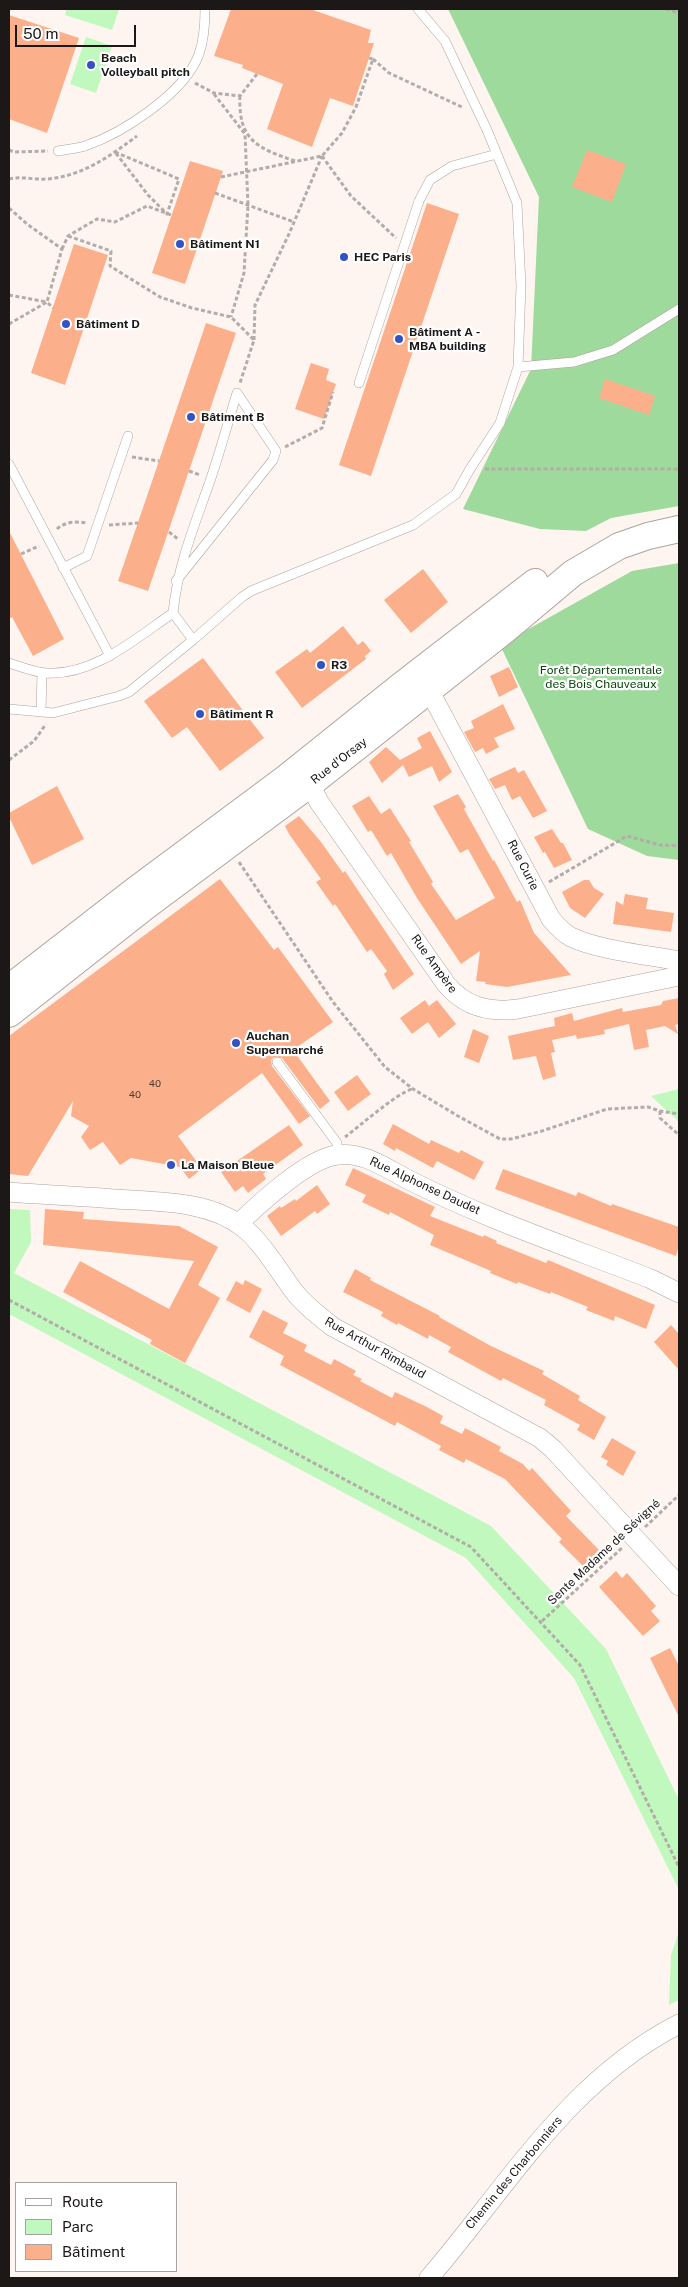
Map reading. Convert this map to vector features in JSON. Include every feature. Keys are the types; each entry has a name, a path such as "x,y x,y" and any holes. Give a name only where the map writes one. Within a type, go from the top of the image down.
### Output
{"main road":[{"name":"Rue d'Orsay","path":"9,1014 228,845 402,685 576,551 621,528 679,520"},
{"name":"Rue d'Orsay","path":"9,988 305,775 429,690 573,573 620,546 648,536 679,529"}],"street":[{"path":"402,685 429,690"},
{"name":"Rue Curie","path":"429,690 551,919 559,929 570,937 585,943 679,961"},
{"name":"Rue Ampère","path":"305,775 319,802 446,984 456,996 470,1004 500,1012 679,976"},
{"path":"238,1224 313,1163 344,1155"},
{"name":"Rue Alphonse Daudet","path":"344,1155 372,1161 459,1205 651,1279 679,1293"},
{"name":"Rue Arthur Rimbaud","path":"9,1192 184,1204 210,1211 238,1224 276,1266 297,1294 326,1322 540,1438 553,1449 679,1586"},
{"name":"Chemin des Charbonniers","path":"430,2278 516,2168 568,2109 601,2076 632,2051 679,2024"}],"lane":[{"path":"58,151 83,146 108,136 144,115 179,86 199,55 205,27 205,9"},
{"path":"9,709 53,713 129,692 251,591 413,525 456,494 500,423 518,367 521,286 517,203 480,115 445,41 418,9"},
{"path":"359,383 419,201 430,180 452,166 497,154"},
{"path":"518,367 574,362 613,350 679,309"},
{"path":"176,581 273,460 276,451 237,393"},
{"path":"193,640 173,612 176,581 237,393"},
{"path":"63,568 87,556 128,436"},
{"path":"9,464 110,656"},
{"path":"9,663 42,673 75,670 110,656 173,612"},
{"path":"41,712 42,673"},
{"path":"277,1062 344,1155"}],"path":[{"path":"666,9 679,13"},
{"path":"237,393 254,340 255,305 294,222 322,156 342,133 356,107 371,59 389,73 480,115"},
{"path":"214,93 245,134 269,152 298,162"},
{"path":"231,317 244,272 248,204 245,134 239,114 240,96"},
{"path":"9,150 14,152 58,151"},
{"path":"115,152 179,179 167,214 148,195 115,152"},
{"path":"221,177 246,170 298,162 322,156"},
{"path":"322,156 351,196 404,245"},
{"path":"216,193 294,222"},
{"path":"9,324 46,302 62,249 68,236 96,220 116,222 147,206 171,215"},
{"path":"9,208 27,224 62,249"},
{"path":"68,236 112,251 110,266 160,297 231,317 254,340"},
{"path":"9,295 46,302 53,308"},
{"path":"276,451 322,428 333,392"},
{"path":"121,455 159,461"},
{"path":"470,469 679,469"},
{"path":"21,554 49,542 59,527 76,521 98,526 138,523"},
{"path":"9,760 34,741 53,713"},
{"path":"536,890 627,836 660,845 679,846"},
{"path":"228,845 333,1002 385,1067 413,1089 500,1139 511,1139 608,1109 636,1106 679,1114"},
{"path":"344,1155 350,1144 344,1138 402,1092 413,1089"},
{"path":"660,1111 660,1118 679,1135"},
{"path":"9,1300 231,1421 471,1547 580,1665 679,1867"},
{"name":"Sente Madame de Sévigné","path":"541,1622 679,1495"}],"green space":[{"name":"Beach Volleyball pitch","path":"67,9 119,9 112,30 65,15"},
{"path":"448,9 679,9 679,506 611,518 586,531 540,529 463,509 531,369 539,197"},
{"name":"Beach Volleyball pitch","path":"86,37 112,46 96,93 70,84"},
{"name":"Forêt Départementale des Bois Chauveaux","path":"679,563 679,860 647,856 588,829 500,645 632,571"},
{"path":"679,1089 679,1122 651,1096"},
{"path":"9,1209 30,1210 31,1242 14,1273 491,1526 606,1649 679,1800 679,1890 574,1678 466,1558 9,1314"},
{"path":"679,1931 679,2000 669,2005 671,1955"}],"building":[{"path":"231,9 310,9 371,30 368,43 374,43 353,106 330,98 312,147 267,129 283,84 242,68 243,65 214,56"},
{"path":"9,15 79,38 47,133 9,119"},
{"path":"587,150 626,164 612,202 572,187"},
{"name":"Bâtiment N1","path":"190,161 223,171 185,284 152,273"},
{"name":"Bâtiment A - MBA building","path":"427,203 459,214 371,476 339,465"},
{"name":"Bâtiment D","path":"74,244 108,255 65,385 31,373"},
{"name":"Bâtiment B","path":"206,323 236,333 148,591 118,581"},
{"path":"311,363 329,369 326,380 336,384 324,419 295,409"},
{"path":"605,379 655,396 649,415 599,398"},
{"path":"9,531 64,639 33,656 12,617 9,619"},
{"path":"423,569 448,602 411,633 384,600"},
{"name":"R3","path":"343,626 358,645 363,641 371,651 365,656 366,659 302,708 275,672 307,649 310,653"},
{"name":"Bâtiment R","path":"203,658 264,738 220,771 187,727 172,738 144,701"},
{"path":"509,667 518,687 499,697 490,676"},
{"path":"503,704 515,729 494,738 499,747 486,754 483,748 475,752 464,732 474,728 471,721"},
{"path":"430,731 452,772 439,782 432,766 409,777 403,765 382,783 369,762 386,747 400,760 422,748 417,738"},
{"path":"515,767 518,773 524,770 547,811 533,818 520,796 512,800 505,785 495,789 489,779"},
{"path":"57,786 84,839 32,865 9,817 9,813"},
{"path":"458,794 466,807 464,809 493,861 517,902 520,900 534,933 571,975 507,987 476,981 480,951 461,964 417,898 391,853 387,856 371,830 368,832 352,806 369,796 381,814 390,808 411,841 409,842 433,882 431,884 456,920 495,898 468,849 460,853 433,806"},
{"path":"299,816 321,842 343,873 345,871 414,974 393,990 384,974 387,971 371,949 367,952 335,904 333,906 316,882 321,879 289,834 285,826"},
{"path":"552,829 561,843 563,843 572,860 554,868 534,837"},
{"path":"220,879 274,950 278,947 333,1022 293,1050 330,1101 320,1109 282,1058 274,1057 271,1060 272,1066 310,1116 299,1124 262,1073 178,1136 202,1169 189,1179 180,1167 131,1158 120,1165 103,1142 90,1150 81,1137 89,1126 71,1116 73,1101 28,1176 9,1174 9,1036"},
{"path":"584,880 589,880 594,888 604,894 585,918 570,908 562,892"},
{"path":"625,894 648,898 646,909 674,913 671,932 613,924 616,901 623,905"},
{"path":"679,998 679,1024 675,1025 678,1034 665,1026 646,1030 649,1047 634,1050 629,1024 604,1030 605,1034 577,1039 576,1035 552,1040 555,1052 551,1053 556,1076 543,1080 536,1056 513,1060 508,1036 555,1026 554,1018 572,1013 574,1021 622,1008 623,1012 661,1005 663,1001"},
{"path":"425,1000 429,1006 437,1000 456,1024 439,1038 428,1022 412,1034 400,1018"},
{"path":"473,1029 489,1036 479,1063 464,1057"},
{"path":"357,1075 371,1094 348,1111 334,1092"},
{"path":"393,1124 429,1144 431,1140 459,1153 461,1150 484,1162 474,1180 437,1161 433,1168 396,1148 395,1151 383,1144"},
{"path":"289,1125 303,1145 263,1174 266,1179 248,1193 243,1186 235,1192 221,1172"},
{"path":"353,1168 435,1207 430,1216 483,1237 484,1235 497,1241 496,1243 546,1263 548,1260 655,1305 646,1329 615,1316 614,1321 586,1310 588,1307 551,1292 550,1294 518,1282 517,1284 430,1245 434,1235 390,1212 389,1215 362,1202 366,1195 345,1185"},
{"path":"503,1169 576,1196 578,1192 611,1206 612,1204 679,1227 679,1245 676,1256 495,1189"},
{"path":"317,1185 330,1204 317,1214 315,1211 281,1236 267,1216 280,1206 281,1208 295,1199 296,1201"},
{"path":"45,1209 84,1212 83,1219 179,1226 218,1247 198,1285 220,1298 185,1363 150,1344 152,1340 63,1292 80,1261 169,1309 194,1261 43,1245"},
{"path":"355,1269 371,1278 370,1280 440,1316 489,1345 544,1371 542,1374 580,1396 578,1400 606,1417 594,1440 577,1430 580,1425 544,1405 546,1400 503,1378 501,1381 448,1352 451,1347 429,1335 428,1339 398,1323 397,1325 381,1316 383,1312 343,1292"},
{"path":"245,1280 262,1289 250,1313 226,1300 236,1281 243,1285"},
{"path":"263,1310 288,1323 283,1333 307,1345 304,1351 331,1365 334,1359 356,1371 353,1375 362,1379 360,1381 392,1398 395,1392 427,1407 443,1416 440,1423 462,1434 465,1428 501,1447 499,1451 523,1464 529,1471 532,1468 571,1511 566,1516 599,1550 583,1566 559,1542 562,1539 505,1479 466,1459 464,1463 439,1450 441,1446 397,1422 395,1426 280,1365 284,1356 249,1337"},
{"path":"671,1325 679,1334 679,1370 654,1342"},
{"path":"612,1438 636,1452 623,1476 606,1465 608,1461 601,1457"},
{"path":"616,1571 622,1578 627,1573 656,1606 651,1611 660,1621 643,1636 599,1587"},
{"path":"670,1648 679,1666 679,1717 650,1658"}],"place":[{"name":"Beach Volleyball pitch","path":"91,65"},
{"name":"Bâtiment N1","path":"180,244"},
{"name":"HEC Paris","path":"344,257"},
{"name":"Bâtiment D","path":"66,324"},
{"name":"Bâtiment A - MBA building","path":"399,339"},
{"name":"Bâtiment B","path":"191,417"},
{"name":"R3","path":"321,665"},
{"name":"Bâtiment R","path":"200,714"},
{"name":"Auchan Supermarché","path":"236,1043"},
{"name":"La Maison Bleue","path":"171,1165"}]}
